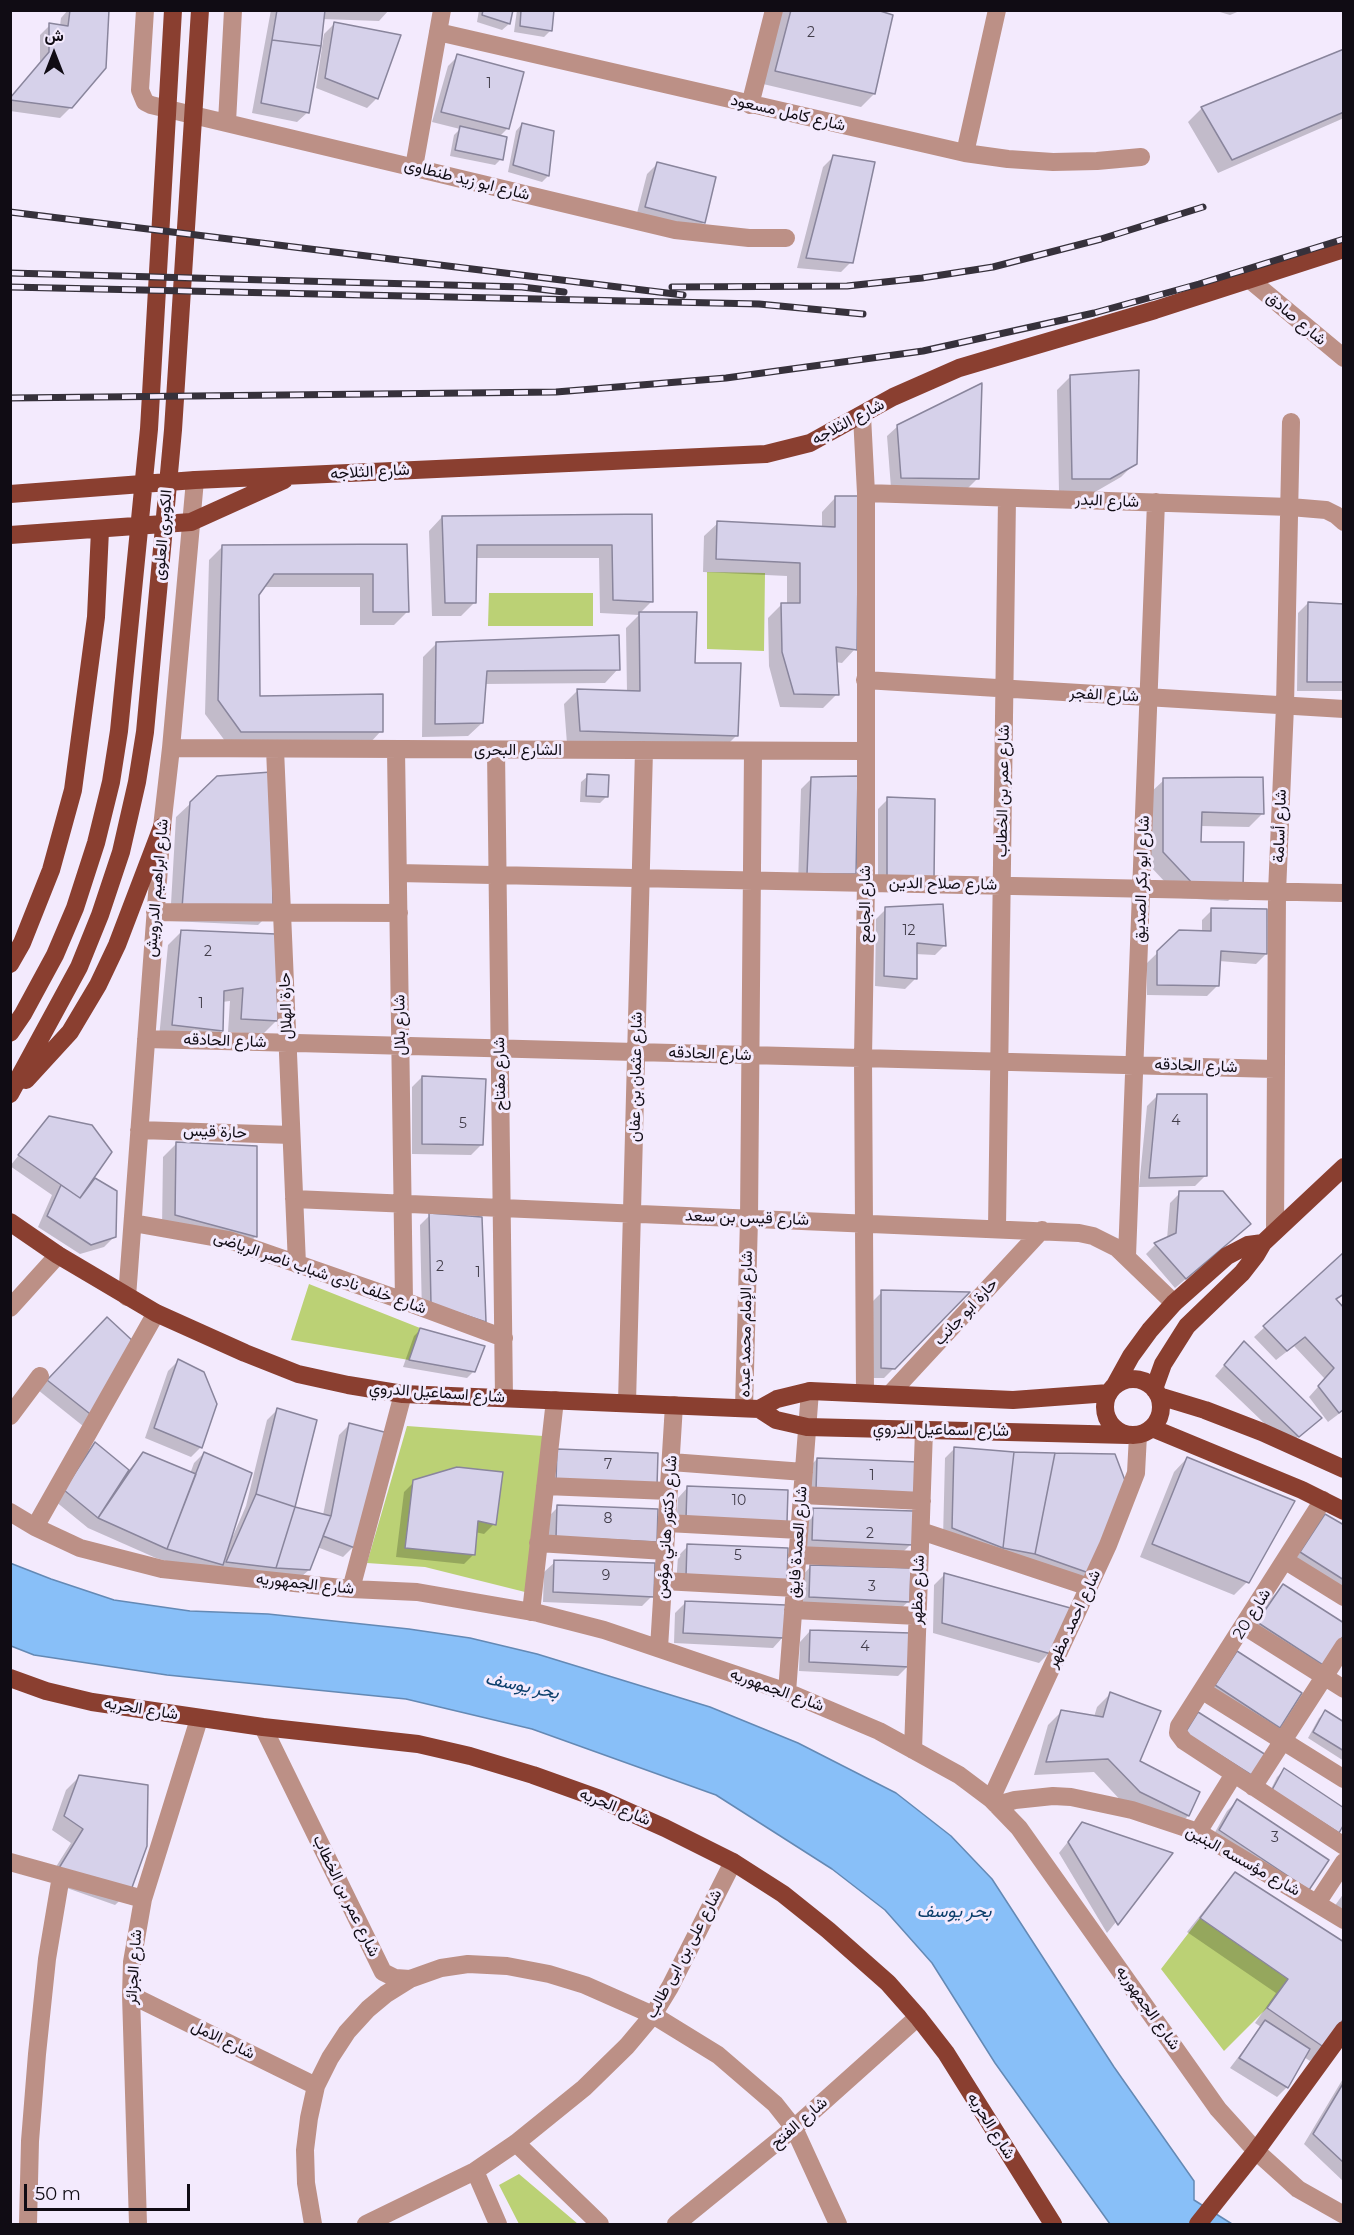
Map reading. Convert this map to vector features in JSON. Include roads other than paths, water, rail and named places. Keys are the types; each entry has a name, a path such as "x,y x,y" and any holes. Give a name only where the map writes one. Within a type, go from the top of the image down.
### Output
{"main road":[{"name":"الكوبرى العلوى","path":"10,1033 23,1014 54,955 75,908 96,843 111,782 119,731 149,429 173,10"},
{"name":"الكوبرى العلوى","path":"10,1095 80,967 121,852 137,782 146,721 173,430 200,10"},
{"name":"شارع الثلاجه","path":"10,494 195,480 766,454 810,443 926,381 959,368 1155,310 1344,249"},
{"name":"شارع الثلاجه","path":"10,535 191,522 294,475"},
{"path":"10,964 22,943 51,870 73,790 96,617 100,530"},
{"path":"10,1095 70,1032 98,985 117,945 162,827"},
{"path":"1269,1237 1227,1256 1174,1304 1143,1339 1105,1403 1105,1413 1110,1424 1118,1431 1139,1432 1160,1413 1156,1392 1163,1364 1174,1343 1250,1264 1269,1237 1344,1167"},
{"name":"شارع اسماعيل الدروي","path":"10,1222 58,1255 127,1297 156,1313 244,1353 298,1374 404,1394 752,1408 793,1394 810,1391 1013,1400 1112,1389"},
{"path":"1112,1389 1123,1381 1140,1380 1156,1392 1252,1429 1344,1469"},
{"name":"شارع اسماعيل الدروي","path":"752,1408 776,1420 807,1427 1139,1432 1323,1500 1344,1511"},
{"name":"شارع الحريه","path":"10,1678 46,1691 92,1702 199,1719 362,1736 471,1755 600,1799 733,1862 783,1894 888,1983 946,2053 1053,2224"},
{"path":"1198,2224 1256,2151 1344,2030"}],"street":[{"name":"شارع ابو زيد طنطاوى","path":"145,10 140,90 146,102 151,105 675,230 740,237 786,238"},
{"path":"227,122 233,10"},
{"path":"414,167 442,10"},
{"path":"750,105 774,10"},
{"path":"965,153 997,10"},
{"name":"شارع كامل مسعود","path":"438,32 965,153 1053,162 1141,157"},
{"name":"شارع صادق","path":"1249,279 1344,358"},
{"name":"شارع الجامع","path":"862,416 866,493 864,751 866,883 863,1058 865,1393"},
{"name":"شارع أسامة","path":"1269,1237 1291,422"},
{"name":"شارع ابراهيم الدرويش","path":"127,1297 162,827 195,480"},
{"name":"شارع البدر","path":"866,493 1290,507 1326,510 1336,514 1344,522"},
{"name":"شارع عمر بن الخطاب","path":"997,1228 1007,498"},
{"name":"شارع ابو بكر الصديق","path":"1127,1256 1156,502"},
{"name":"شارع الفجر","path":"865,680 1344,709"},
{"name":"الشارع البحرى","path":"171,748 864,751"},
{"name":"حارة الهلال","path":"275,749 297,1264"},
{"name":"شارع بلال","path":"396,749 404,1300"},
{"name":"شارع مفتاح","path":"496,750 504,1398"},
{"name":"شارع عثمان بن عفان","path":"627,1403 644,750"},
{"name":"شارع الإمام محمد عبده","path":"752,1408 748,1218 753,751"},
{"name":"شارع صلاح الدين","path":"398,873 1344,893"},
{"path":"155,912 399,914"},
{"name":"شارع الحادقه","path":"146,1039 1275,1069"},
{"name":"حارة قيس","path":"139,1130 291,1135"},
{"name":"شارع قيس بن سعد","path":"294,1198 1079,1233 1093,1236 1127,1256 1174,1304"},
{"name":"شارع خلف نادى شباب ناصر الرياضى","path":"133,1223 229,1240 404,1300 504,1338"},
{"name":"حارة ابو جانب","path":"890,1394 1042,1230"},
{"path":"10,1308 58,1255"},
{"path":"35,1527 156,1313"},
{"path":"10,1416 40,1376"},
{"name":"شارع العمدة فايق","path":"787,1692 810,1391"},
{"path":"351,1589 404,1394"},
{"path":"531,1612 555,1400"},
{"name":"شارع دكتور هاني مؤمن","path":"658,1648 674,1405"},
{"name":"شارع مظهر","path":"913,1750 924,1430"},
{"name":"شارع احمد مظهر","path":"994,1802 1132,1486 1138,1461 1139,1432"},
{"path":"671,1462 804,1472"},
{"path":"545,1486 669,1491"},
{"path":"802,1495 922,1501"},
{"name":"شارع 20","path":"1234,1774 1184,1741 1178,1733 1179,1726 1323,1500"},
{"name":"شارع الجمهوريه","path":"10,1512 35,1527 80,1548 162,1569 351,1589 417,1592 531,1612 604,1630 787,1692 879,1731 959,1775 994,1802 1019,1828 1044,1860 1218,2109 1256,2151 1298,2189 1344,2215"},
{"path":"667,1523 799,1530"},
{"path":"921,1531 1089,1587"},
{"path":"538,1543 665,1551"},
{"path":"797,1555 920,1560"},
{"path":"1286,1560 1344,1597"},
{"path":"663,1581 795,1588"},
{"path":"793,1610 918,1616"},
{"path":"1244,1626 1344,1689"},
{"path":"1253,1786 1344,1646"},
{"path":"1203,1690 1344,1779"},
{"name":"شارع الجزائر","path":"138,2224 132,1962 142,1899 199,1719"},
{"name":"شارع عمر بن الخطاب","path":"263,1727 383,1972 395,1978 410,1979"},
{"path":"1198,1832 1234,1774 1344,1846"},
{"name":"شارع مؤسسه البنين","path":"994,1802 1034,1797 1071,1797 1132,1810 1198,1832 1344,1920"},
{"path":"10,1862 142,1899"},
{"name":"شارع على بن ابى طالب","path":"366,2224 400,2217 475,2171 516,2143 584,2088 627,2046 653,2015 670,1987 733,1862"},
{"path":"1317,1903 1344,1862"},
{"path":"28,2224 30,2141 37,2054 47,1959 61,1876"},
{"path":"313,2224 306,2183 305,2150 316,2086 330,2058 347,2032 368,2009 386,1994 410,1979 441,1968 468,1964 507,1966 549,1974 585,1985 653,2015 702,2044 747,2078 775,2104 794,2128 838,2224"},
{"name":"شارع الامل","path":"131,1995 316,2086"},
{"name":"شارع الفتح","path":"676,2224 794,2128 918,2017"},
{"path":"516,2143 600,2224"},
{"path":"475,2171 498,2224"}],"water":[{"name":"بحر يوسف","path":"10,1563 114,1600 190,1611 268,1614 409,1629 470,1638 537,1654 710,1707 798,1743 896,1793 951,1836 992,1879 1114,2067 1194,2181 1194,2200 1232,2224 1110,2224 995,2063 932,1963 885,1910 832,1869 716,1795 532,1729 406,1699 167,1675 34,1655 11,1646"}],"railway":[{"path":"672,287 847,286 922,278 993,267 1101,239 1203,207"},
{"path":"10,212 683,295"},
{"path":"10,398 556,392 726,378 923,351 1094,313 1199,284 1344,239"},
{"path":"10,273 522,287 564,292"},
{"path":"10,287 759,304 863,314"}]}
